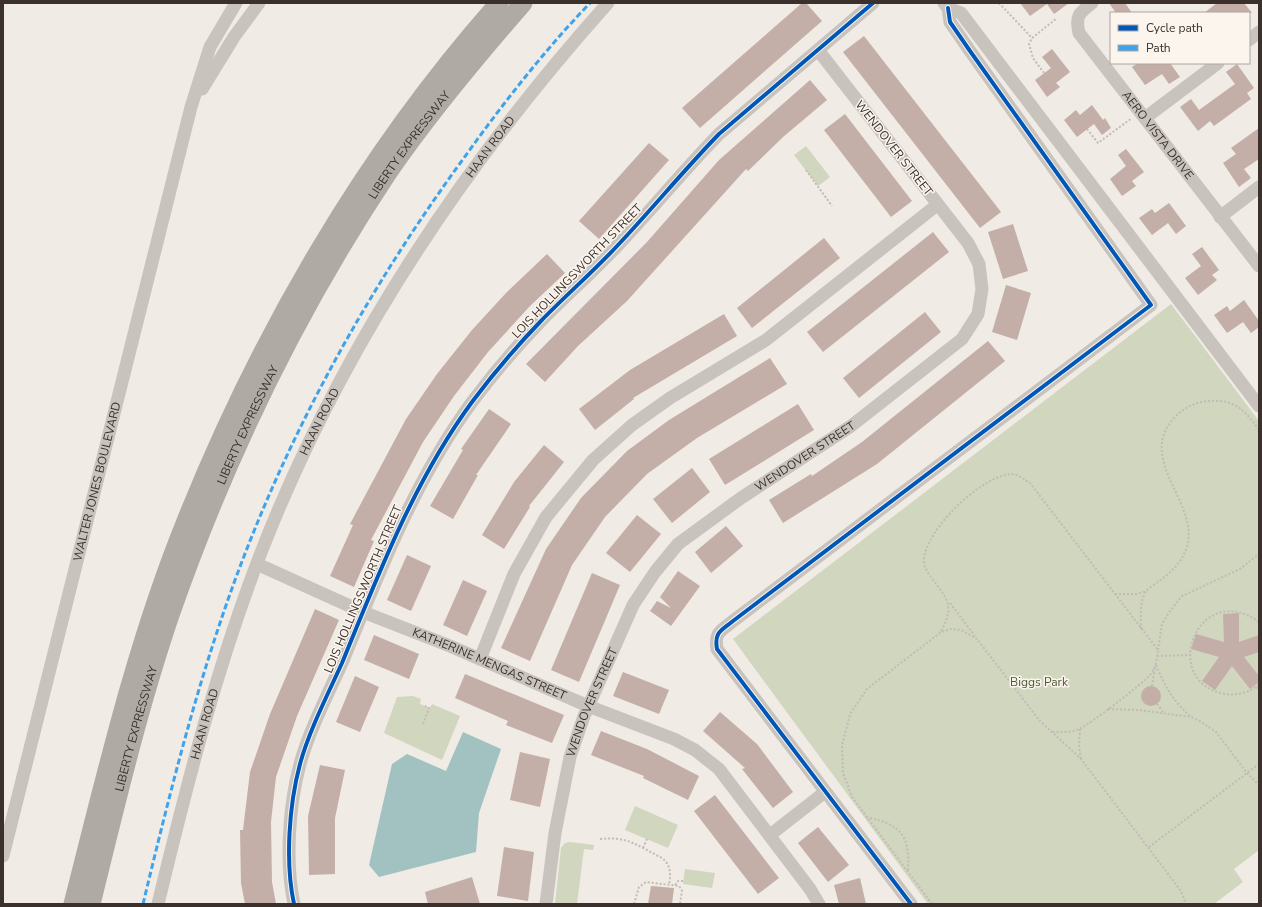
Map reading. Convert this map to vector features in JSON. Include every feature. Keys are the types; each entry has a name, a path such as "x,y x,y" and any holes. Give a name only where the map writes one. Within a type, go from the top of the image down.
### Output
{"highway":[{"name":"LIBERTY EXPRESSWAY","path":"73,904 118,727 151,619 185,522 238,400 295,293 350,201 413,110 474,31 498,3"},
{"name":"LIBERTY EXPRESSWAY","path":"91,904 142,705 170,617 228,465 266,385 336,257 387,174 432,112 522,3"}],"street":[{"path":"191,107 210,48 236,3"},
{"path":"191,107 234,37 259,3"},
{"name":"HAAN ROAD","path":"158,904 182,803 211,699 257,564 301,462 382,305 476,164 608,3"},
{"name":"LOIS HOLLINGSWORTH STREET","path":"294,904 290,872 290,823 300,764 390,547 418,488 472,403 495,373 540,322 618,246 710,143 873,3"},
{"name":"AERO VISTA DRIVE","path":"1092,3 1081,11 1076,22 1079,34 1139,118 1259,266"},
{"path":"946,6 961,13 1259,406"},
{"path":"911,904 717,649 715,639 717,634 1151,305 950,22 946,6"},
{"path":"1250,39 1259,32"},
{"name":"WENDOVER STREET","path":"546,904 563,789 570,757 588,706 633,605 655,572 678,544 741,498 851,426 962,339 978,314 982,289 979,264 968,243 818,50"},
{"path":"1139,118 1217,64"},
{"name":"WALTER JONES BOULEVARD","path":"3,856 191,107"},
{"path":"1220,217 1259,187"},
{"path":"480,659 514,574 546,516 593,460 632,425 670,398 766,340 937,205"},
{"name":"KATHERINE MENGAS STREET","path":"257,564 363,612 480,659 588,706 674,739 695,750 719,769 770,835 810,889 819,904"},
{"path":"770,835 825,792"}],"path":[{"path":"999,3 1032,38"},
{"path":"1044,73 1030,53 1029,44 1032,38 1057,18"},
{"path":"1087,129 1098,143 1139,118"},
{"path":"806,170 832,206"},
{"path":"1114,594 1136,594 1147,590 1177,566 1185,554 1188,541 1188,528 1184,514 1163,464 1162,450 1164,439 1167,428 1173,420 1187,407 1196,402 1209,400 1226,401 1236,404 1241,408 1259,430"},
{"path":"1158,650 1030,483 1019,476 1012,474 990,480 957,505 932,539 925,552 925,569 949,602 1039,720 1081,759 1182,891 1186,904"},
{"path":"1152,686 1162,624 1182,596 1240,569 1259,554"},
{"path":"1141,629 1141,610 1147,590"},
{"path":"941,632 948,615 949,602"},
{"path":"1259,622 1250,615 1237,612 1223,612 1210,617 1200,626 1193,637 1190,655 1191,664 1196,676 1206,686 1217,692 1231,695 1244,693 1259,684"},
{"path":"932,904 852,797 843,773 842,746 850,714 858,700 873,684 941,632 951,629 961,630 977,639"},
{"path":"1157,656 1190,655"},
{"path":"1052,732 1080,729 1151,674 1156,665"},
{"path":"1156,665 1166,689 1191,718"},
{"path":"1256,687 1259,690"},
{"path":"1157,704 1165,714"},
{"path":"423,724 429,708 425,706"},
{"path":"1106,709 1119,708 1191,718 1200,721 1216,732 1247,773 1259,785"},
{"path":"1080,729 1079,746 1081,759"},
{"path":"1148,847 1259,764"},
{"path":"865,816 892,825 901,834 908,844 908,873"},
{"path":"600,839 616,837 627,840 666,861 670,873 669,885"},
{"path":"643,848 647,839"},
{"path":"675,886 678,881 683,881"},
{"path":"634,904 637,890 644,883 679,886 682,891 680,904"}],"green space":[{"path":"806,146 830,177 818,186 794,155"},
{"name":"Biggs Park","path":"1171,304 1259,421 1259,850 1234,869 1243,882 1214,904 928,904 733,639"},
{"path":"413,696 421,699 420,704 430,708 432,704 460,716 442,760 384,733 397,697"},
{"path":"635,806 678,825 668,848 625,830"},
{"path":"570,842 594,845 593,850 584,849 577,904 555,904 561,848 565,843"},
{"path":"685,869 715,873 712,888 683,884"}],"water":[{"path":"463,732 501,749 479,813 476,852 379,877 369,865 392,764 407,754 446,771"}],"building":[{"path":"802,3 806,3 822,21 700,128 682,108"},
{"path":"1020,3 1069,3 1054,14 1047,4 1030,16"},
{"path":"1109,3 1125,3 1131,12 1115,12"},
{"path":"1217,3 1244,3 1252,13 1250,12 1205,12"},
{"path":"864,36 1001,212 980,228 843,52"},
{"path":"1052,49 1070,72 1056,83 1060,87 1047,97 1035,80 1051,68 1042,57"},
{"path":"1136,64 1171,64 1180,77 1169,84 1162,74 1145,85 1132,67"},
{"path":"1237,64 1254,88 1247,93 1251,99 1214,126 1210,121 1198,131 1180,107 1191,99 1199,110 1235,84 1226,72"},
{"path":"810,80 827,100 783,137 748,171 746,169 627,301 578,346 545,382 526,364 647,242 719,160"},
{"path":"1092,105 1103,120 1105,118 1111,128 1102,135 1094,124 1077,137 1064,120 1076,110 1080,115"},
{"path":"845,114 912,201 891,217 824,130"},
{"path":"1259,128 1259,159 1244,169 1251,178 1239,187 1223,163 1236,154 1231,148"},
{"path":"649,143 669,160 599,239 579,221"},
{"path":"1126,149 1144,172 1132,181 1136,186 1122,196 1110,179 1126,166 1118,155"},
{"path":"1169,203 1186,226 1176,234 1168,223 1152,235 1139,218 1152,209 1155,213"},
{"path":"1013,224 1028,271 1003,279 988,232"},
{"path":"933,232 949,252 823,352 807,332"},
{"path":"824,238 840,258 752,328 737,308"},
{"path":"1202,247 1219,270 1212,275 1217,280 1198,295 1185,278 1201,266 1192,254"},
{"path":"547,254 565,273 530,306 488,352 454,396 423,442 371,540 374,541 354,587 330,576 353,525 350,524 406,419 437,374 472,330 506,293"},
{"path":"1006,285 1031,293 1017,340 992,332"},
{"path":"1244,300 1259,321 1259,327 1251,333 1243,322 1227,333 1214,315 1227,306 1230,311"},
{"path":"925,312 941,332 859,398 843,378"},
{"path":"724,314 737,336 633,398 634,399 595,430 579,409 630,370"},
{"path":"988,341 1005,361 877,464 783,523 769,500 811,474 812,476 862,442"},
{"path":"770,358 787,384 697,438 647,474 605,517 572,565 530,661 501,648 546,549 581,498 627,451 669,420"},
{"path":"798,404 814,430 725,485 709,459"},
{"path":"489,409 511,424 476,475 478,475 453,519 430,506 463,450 461,449"},
{"path":"544,445 564,462 529,506 530,507 504,549 482,535 514,482"},
{"path":"692,468 710,492 672,523 653,499"},
{"path":"637,515 661,534 630,572 606,553"},
{"path":"726,526 743,546 711,573 695,552"},
{"path":"407,555 431,566 411,611 387,600"},
{"path":"678,571 700,586 671,626 650,611 657,601 671,608 660,597"},
{"path":"592,573 620,585 579,682 551,670"},
{"path":"463,580 487,591 467,636 443,625"},
{"path":"315,609 339,620 297,716 276,777 271,822 272,882 276,904 245,904 241,883 240,830 243,830 250,772 270,714"},
{"path":"1239,613 1239,642 1259,635 1259,652 1244,657 1259,676 1259,682 1250,689 1232,666 1215,690 1202,681 1219,657 1191,649 1196,634 1224,642 1223,614"},
{"path":"374,635 419,654 409,679 364,660"},
{"path":"623,672 669,690 659,714 613,696"},
{"path":"465,674 564,715 552,743 506,725 508,721 455,698"},
{"path":"355,676 379,687 360,732 336,722"},
{"path":"1151,686 1158,689 1161,696 1158,703 1151,706 1144,703 1141,696 1144,689"},
{"path":"720,712 757,744 793,792 773,808 742,769 745,768 703,731"},
{"path":"601,731 647,749 699,776 688,800 643,778 644,776 591,755"},
{"path":"520,752 550,759 540,807 510,800"},
{"path":"320,765 345,770 335,818 335,874 309,875 308,816"},
{"path":"715,795 779,878 758,894 694,811"},
{"path":"818,827 849,865 828,882 798,843"},
{"path":"504,847 534,852 528,901 497,896"},
{"path":"472,877 480,904 428,904 425,892"},
{"path":"860,878 866,904 839,904 834,885"},
{"path":"651,886 674,888 672,904 648,904"}],"marked path":[{"path":"143,904 178,762 220,623 242,562 267,501 323,383 354,326 424,215 507,100 539,60 590,3"}],"cycle path":[{"path":"294,904 291,888 289,852 291,815 296,780 304,751 399,528 432,463 451,432 496,371 522,341 599,265 719,134 873,3"},
{"path":"911,904 717,649 716,643 719,632 1151,305 950,22 948,8"}]}
